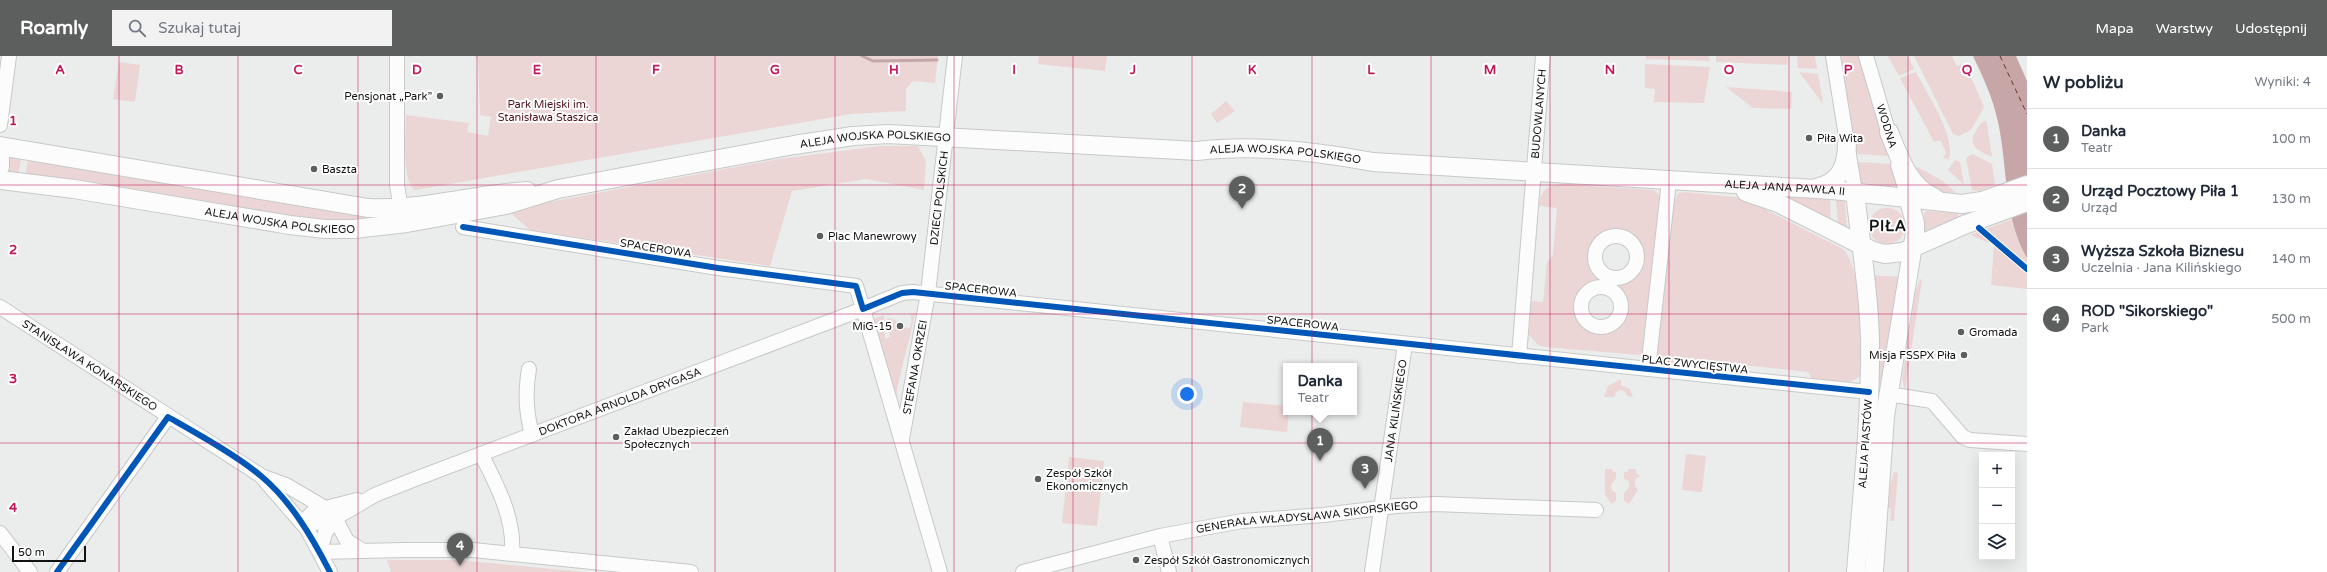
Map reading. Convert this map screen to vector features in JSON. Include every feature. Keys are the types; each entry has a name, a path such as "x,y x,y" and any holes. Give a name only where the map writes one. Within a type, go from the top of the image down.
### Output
{"main road":[{"path":"1889,132 1916,186 1926,194 1949,204"},
{"name":"ALEJA WOJSKA POLSKIEGO","path":"0,180 74,189 303,227 343,229 383,226 506,205 558,189 838,138 888,134 946,135 1197,151 1226,158 1328,165 1373,162 1534,172"},
{"path":"1808,189 1826,185 1837,179 1844,167 1847,143"},
{"name":"ALEJA WOJSKA POLSKIEGO","path":"0,146 336,204 377,209 401,209 502,192 558,189"},
{"path":"0,153 0,167"},
{"path":"1534,172 1722,185"},
{"name":"ALEJA JANA PAWŁA II","path":"1722,185 1855,192 1908,197"},
{"name":"ALEJA JANA PAWŁA II","path":"1722,185 1778,203 1862,245 1885,254 1912,248"},
{"path":"1905,293 1914,274 1930,249 1984,209 2027,185"},
{"name":"ALEJA PIASTÓW","path":"1855,192 1867,290 1870,339 1869,392 1856,572"},
{"path":"1908,197 1949,204 1967,204 1984,209 2027,202"},
{"name":"ALEJA PIASTÓW","path":"1874,572 1882,448 1888,394 1915,223 1908,197"},
{"path":"1825,226 1854,253 1862,271 1867,290"},
{"path":"1912,248 1956,229"}],"street":[{"path":"0,60 2,56"},
{"path":"0,125 9,56"},
{"path":"383,226 401,209 397,185 397,56"},
{"name":"DZIECI POLSKICH","path":"928,293 955,56"},
{"name":"BUDOWLANYCH","path":"1534,172 1543,56"},
{"path":"1834,56 1855,192"},
{"name":"WODNA","path":"1866,56 1908,197"},
{"path":"1519,356 1534,172"},
{"name":"PLAC ZWYCIĘSTWA","path":"1648,369 1669,181"},
{"path":"377,209 390,200 397,185"},
{"name":"SPACEROWA","path":"463,227 718,268 856,286 863,309 902,293 928,293 1519,356"},
{"name":"STEFANA OKRZEI","path":"902,441 928,293"},
{"name":"STANISŁAWA KONARSKIEGO","path":"0,306 168,417 260,475"},
{"name":"STEFANA OKRZEI","path":"863,309 940,572"},
{"name":"DOKTORA ARNOLDA DRYGASA","path":"302,523 311,513 377,494 863,309"},
{"name":"JANA KILIŃSKIEGO","path":"1372,572 1380,508 1405,344"},
{"name":"PLAC ZWYCIĘSTWA","path":"1519,356 1869,392"},
{"path":"529,369 525,392 527,415 532,435"},
{"path":"1888,394 1932,401 1958,434 1970,440 2027,444"},
{"path":"57,572 168,417"},
{"path":"481,454 510,520 512,554"},
{"path":"260,475 286,485 325,508 335,518 346,539 362,550"},
{"path":"260,475 302,523 320,552 330,572"},
{"name":"DOKTORA ARNOLDA DRYGASA","path":"302,523 317,524 335,518 377,494"},
{"name":"GENERAŁA WŁADYSŁAWA SIKORSKIEGO","path":"1024,572 1160,536 1242,521 1324,515 1380,508 1452,504 1596,510"},
{"path":"320,552 325,533 335,518"},
{"path":"0,533 30,572"},
{"path":"1160,536 1169,572"},
{"path":"320,552 362,550 455,550 512,554 691,572"}],"green space":[{"name":"Park Miejski im. Stanisława Staszica","path":"474,56 938,56 935,83 913,81 906,89 906,111 851,114 415,190 411,185 406,167 406,115 469,123 467,132 488,136 491,117 480,115 478,59"},
{"path":"1039,56 1107,56 1105,71 1038,64"},
{"path":"1646,56 1709,56 1710,61 1646,59"},
{"path":"1716,56 1788,56 1787,65 1716,62"},
{"path":"1797,56 1815,56 1817,69 1798,68"},
{"path":"1841,56 1860,56 1889,156 1856,154"},
{"path":"1888,56 1908,56 1914,69 1899,76"},
{"path":"1914,56 1952,56 1957,66 1965,63 1984,107 1971,130 1959,136 1953,134"},
{"path":"119,62 140,65 135,102 113,99"},
{"path":"1645,64 1710,67 1704,103 1654,102 1655,89 1645,88"},
{"path":"1799,72 1818,74 1823,104"},
{"path":"1916,72 1940,116 1945,129 1949,141 1950,152 1948,161 1947,158 1943,159 1946,152 1940,140 1934,142 1900,78"},
{"path":"1726,87 1792,92 1791,109 1753,108"},
{"path":"1226,101 1235,111 1217,123 1211,114"},
{"path":"1986,121 1992,157 1979,150 1973,143 1974,134 1982,122"},
{"path":"880,146 918,146 926,161 924,190 866,179 792,191 770,266 530,230 507,210 779,159"},
{"path":"1973,154 1992,164 1995,185 1979,191 1972,190 1966,158"},
{"path":"12,156 22,156 18,175 12,174 7,170 8,159"},
{"path":"29,157 379,218 338,224 25,176"},
{"path":"1955,160 1960,162 1964,185 1948,170"},
{"path":"1855,162 1892,164 1897,184 1894,186 1861,183 1859,181"},
{"path":"1918,167 1944,182 1956,193 1935,191 1914,170"},
{"path":"1564,184 1654,190 1661,197 1644,352 1640,355 1545,347 1538,345 1529,335 1531,301 1543,302 1547,263 1553,255 1557,208 1539,206 1540,200 1546,189 1554,185","holes":["1611,237 1620,237 1627,241 1635,252 1633,267 1628,273 1620,277 1607,275 1599,268 1597,263 1596,257 1599,245","1598,288 1607,289 1613,293 1618,298 1620,304 1620,311 1617,317 1612,323 1605,327 1596,326 1588,322 1581,310 1581,303 1584,297"]},
{"path":"1685,192 1743,198 1843,249 1850,259 1858,289 1862,326 1863,373 1858,378 1846,383 1833,383 1813,381 1808,372 1677,358 1679,367 1658,363 1655,359 1673,203 1678,193"},
{"path":"1778,195 1830,198 1831,222"},
{"path":"1836,199 1845,201 1847,228 1838,226"},
{"path":"1887,208 1900,213 1905,226 1900,239 1887,244 1874,239 1869,226 1874,213"},
{"path":"1927,211 1958,213 1959,221 1925,233 1924,213"},
{"path":"2013,219 2027,254 2027,289 1991,285 1994,245 1970,235"},
{"path":"1871,275 1902,277 1881,411 1876,412"},
{"path":"1920,279 1922,280 1905,390 1902,379 1915,294"},
{"path":"915,312 896,398 873,319 884,315 885,339 890,337 887,318 893,319 909,329 912,321 910,316"},
{"path":"1621,380 1621,385 1630,389 1633,397 1627,396 1625,392 1621,390 1616,392 1614,397 1604,397 1608,386"},
{"path":"1243,402 1283,406 1283,415 1289,415 1287,432 1240,427"},
{"path":"1686,454 1706,456 1702,492 1682,490"},
{"path":"1069,457 1104,461 1097,526 1062,523"},
{"path":"1605,469 1612,469 1613,472 1616,472 1616,478 1611,485 1612,490 1616,493 1616,501 1611,504 1605,494"},
{"path":"1628,469 1636,469 1636,473 1640,476 1635,479 1635,486 1638,490 1629,504 1624,501 1624,493 1629,487 1629,482 1624,478 1624,472 1628,472"},
{"path":"1894,472 1898,473 1894,521 1890,521 1891,508 1883,510"},
{"path":"387,560 458,560 585,572 391,572"}],"shaded area":[{"path":"1973,56 2016,56 2027,81 2027,258 2019,242 2010,208 1996,113"}],"waterway":[{"path":"862,56 873,61 937,60"}],"ferry route":[{"path":"2000,56 2027,114"}],"cycle path":[{"path":"463,227 718,268 856,286 863,309 902,293 913,292 1869,392"},
{"path":"1979,228 2027,269"},
{"path":"57,572 168,417 240,460 272,486 300,520 330,572"}],"place":[{"name":"Pensjonat „Park”","path":"440,96"},
{"name":"Piła Wita","path":"1809,138"},
{"name":"Baszta","path":"314,169"},
{"name":"Urząd Pocztowy Piła 1","path":"1242,209"},
{"name":"Plac Manewrowy","path":"820,236"},
{"name":"MiG-15","path":"900,326"},
{"name":"Gromada","path":"1961,332"},
{"name":"Misja FSSPX Piła","path":"1964,355"},
{"name":"Zakład Ubezpieczeń Społecznych","path":"616,437"},
{"name":"Danka","path":"1320,461"},
{"name":"Zespół Szkół Ekonomicznych","path":"1038,479"},
{"name":"Wyższa Szkoła Biznesu","path":"1365,489"},
{"name":"Zespół Szkół Gastronomicznych","path":"1136,560"},
{"name":"ROD \"Sikorskiego\"","path":"460,566"}],"district":[{"name":"PIŁA","path":"1888,226"}]}
